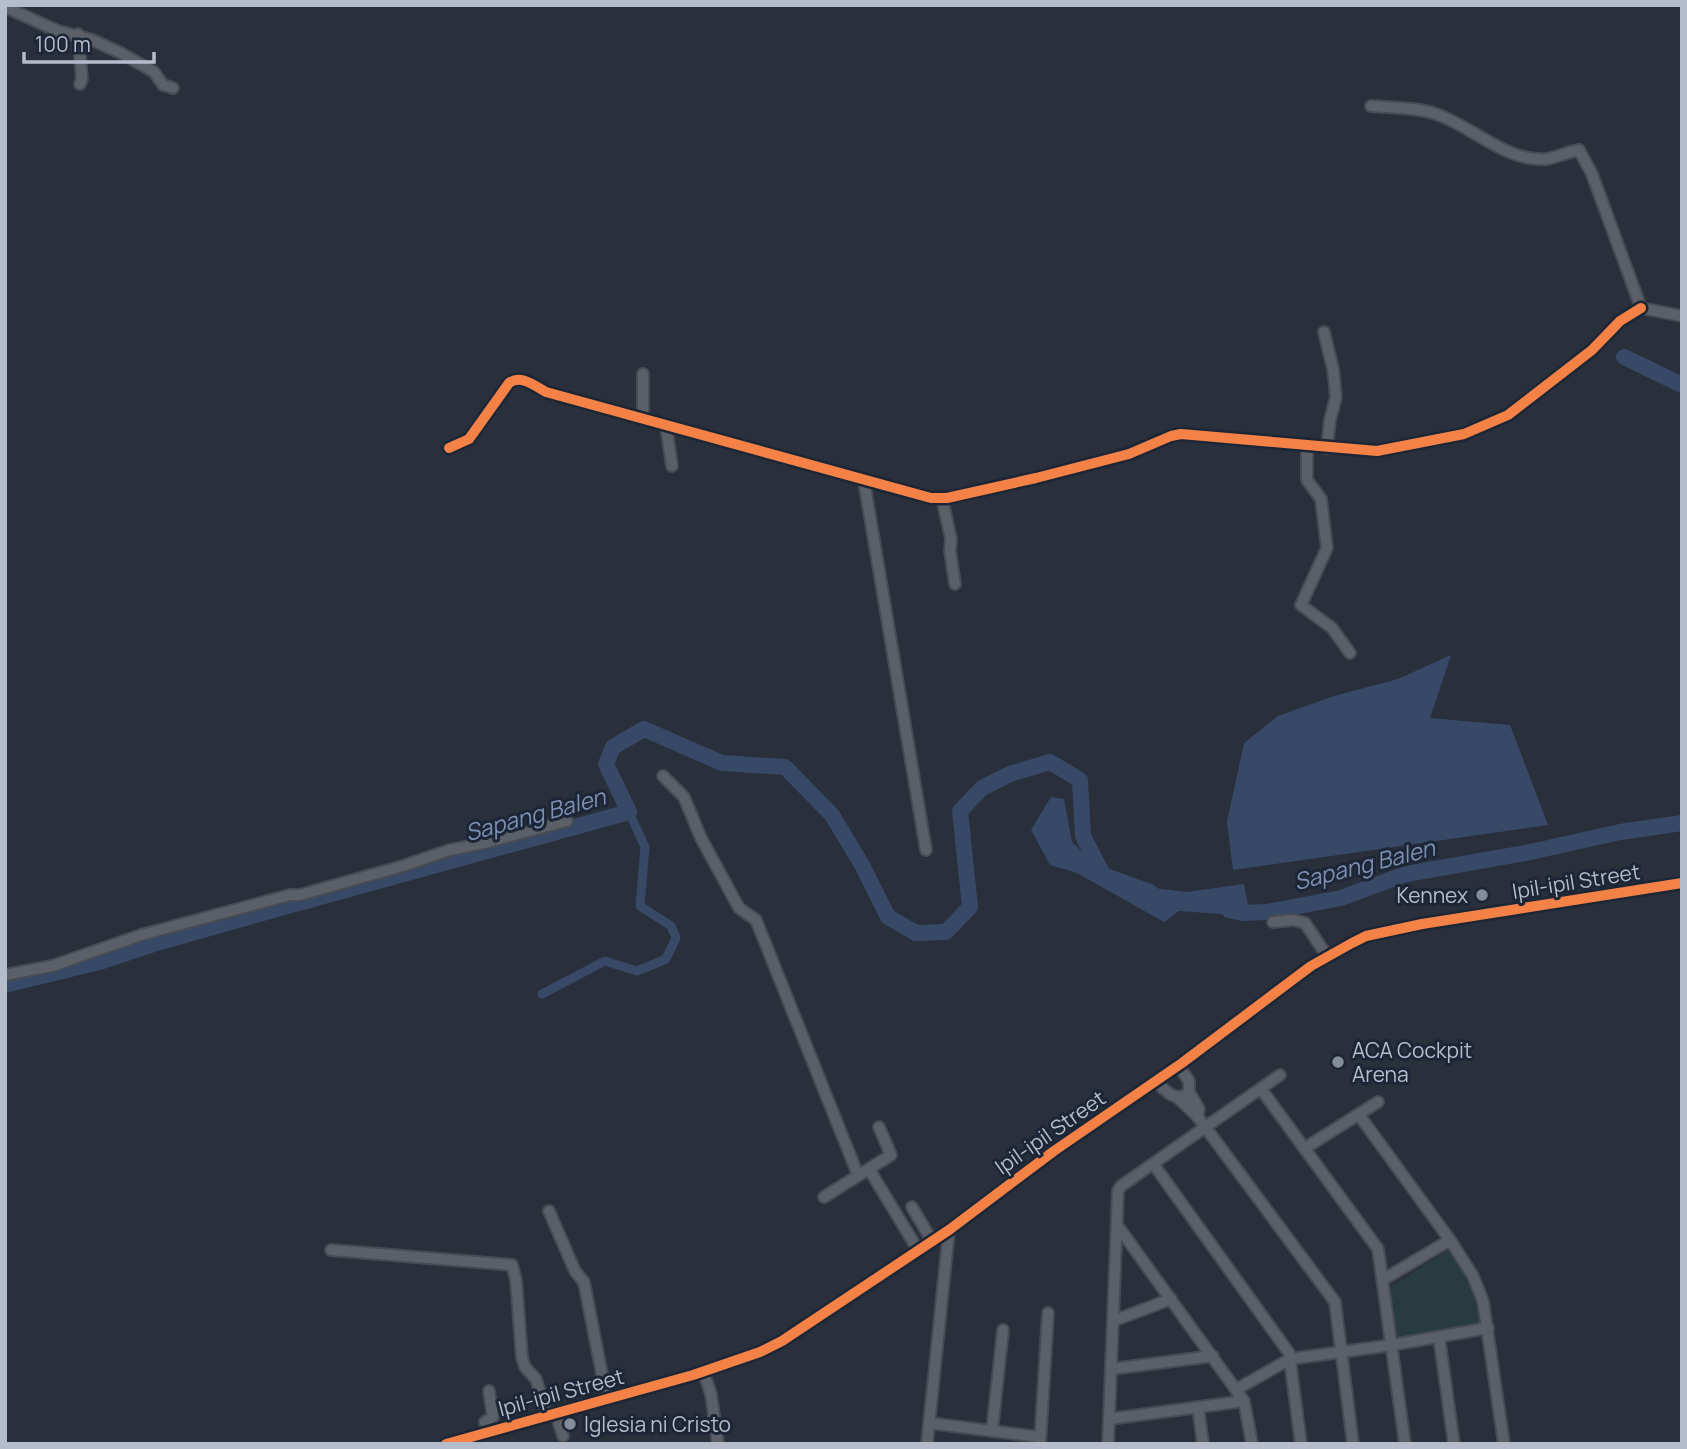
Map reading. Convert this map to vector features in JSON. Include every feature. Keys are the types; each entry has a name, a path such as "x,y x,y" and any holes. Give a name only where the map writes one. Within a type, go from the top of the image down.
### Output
{"street":[{"path":"5,7 58,31 78,34 121,53 155,72 163,85 173,88"},
{"path":"78,34 82,79 80,84"},
{"path":"1371,106 1434,113 1463,124 1496,146 1537,158 1548,159 1579,150 1592,174 1641,308"},
{"path":"449,449 469,439 509,383 520,379 546,392 918,496 942,498 1036,478 1129,454 1181,434 1377,452 1464,434 1497,422 1592,350 1620,321 1641,308 1682,316"},
{"path":"1324,332 1333,369 1336,397 1329,419 1327,448"},
{"path":"643,374 643,419"},
{"path":"666,426 672,466"},
{"path":"1307,446 1307,480 1321,499 1327,548 1301,605 1332,628 1350,653"},
{"path":"864,481 926,850"},
{"path":"942,498 951,539 955,584"},
{"path":"663,776 684,797 701,838 739,908 756,920 858,1175"},
{"path":"5,975 52,966 141,935 290,895 299,895 450,850 567,821"},
{"name":"Ipil-ipil Street","path":"446,1444 704,1371 760,1352 782,1341 948,1230 1311,966 1366,936 1422,924 1682,883"},
{"path":"1273,922 1293,920 1305,923 1327,956"},
{"path":"1178,1065 1189,1081 1189,1091 1199,1109 1197,1116"},
{"path":"1108,1444 1118,1191 1121,1186 1280,1075"},
{"path":"1156,1081 1208,1127 1335,1303 1353,1444"},
{"path":"1261,1089 1378,1249 1405,1444"},
{"path":"1177,1097 1184,1096 1189,1091"},
{"path":"1305,1148 1378,1102"},
{"path":"1359,1115 1474,1276 1483,1301 1488,1328 1504,1444"},
{"path":"824,1197 891,1155 879,1127"},
{"path":"1154,1165 1286,1348 1290,1359 1301,1444"},
{"path":"869,1169 918,1250"},
{"path":"912,1207 932,1241"},
{"path":"549,1211 575,1271 584,1282 607,1400"},
{"path":"1117,1225 1244,1401 1252,1444"},
{"path":"927,1444 948,1230"},
{"path":"1384,1279 1450,1240"},
{"path":"331,1251 512,1265 516,1280 522,1358 525,1367 536,1379 564,1436"},
{"path":"1113,1321 1171,1298"},
{"path":"929,1423 1040,1440 1048,1313"},
{"path":"1237,1390 1290,1359 1488,1328"},
{"path":"992,1432 1003,1330"},
{"path":"1439,1337 1454,1444"},
{"path":"1111,1369 1213,1356"},
{"path":"704,1371 718,1444"},
{"path":"488,1432 485,1422 493,1417 489,1391"},
{"path":"1109,1419 1244,1401"},
{"path":"1198,1407 1203,1444"}],"shaded area":[{"path":"1449,1249 1473,1290 1481,1326 1396,1340 1390,1288"}],"water":[{"path":"1451,655 1430,718 1510,725 1548,825 1233,870 1227,822 1244,743 1278,716 1334,696 1398,679"},
{"path":"1051,797 1064,799 1072,842 1114,883 1187,892 1244,884 1250,916 1179,911 1164,922 1077,873 1050,865 1031,830"}],"waterway":[{"path":"1624,357 1682,385"},
{"name":"Sapang Balen","path":"295,904 629,812 606,764 613,747 644,729 722,763 785,767 832,815 862,865 888,917 916,933 946,932 970,907 960,811 982,788 1010,774 1050,762 1080,780 1083,836 1103,875 1150,892"},
{"path":"542,994 605,961 637,971 666,959 676,938 671,926 640,906 645,847 629,812"},
{"name":"Sapang Balen","path":"1229,910 1243,913 1267,912 1341,898 1406,874 1526,853 1620,832 1682,823"},
{"name":"Sapang Balen","path":"5,985 103,961 291,905"}],"cycle path":[{"path":"449,448 469,439 509,383 518,380 528,382 546,392 931,498 947,498 1036,478 1129,454 1181,434 1377,451 1464,434 1508,415 1592,350 1620,321 1641,308"},
{"path":"446,1444 693,1375 760,1352 782,1341 949,1230 1054,1151 1182,1063 1311,966 1366,936 1422,924 1682,883"}],"place":[{"name":"Kennex","path":"1482,895"},
{"name":"ACA Cockpit Arena","path":"1338,1062"},
{"name":"Iglesia ni Cristo","path":"570,1424"}]}
